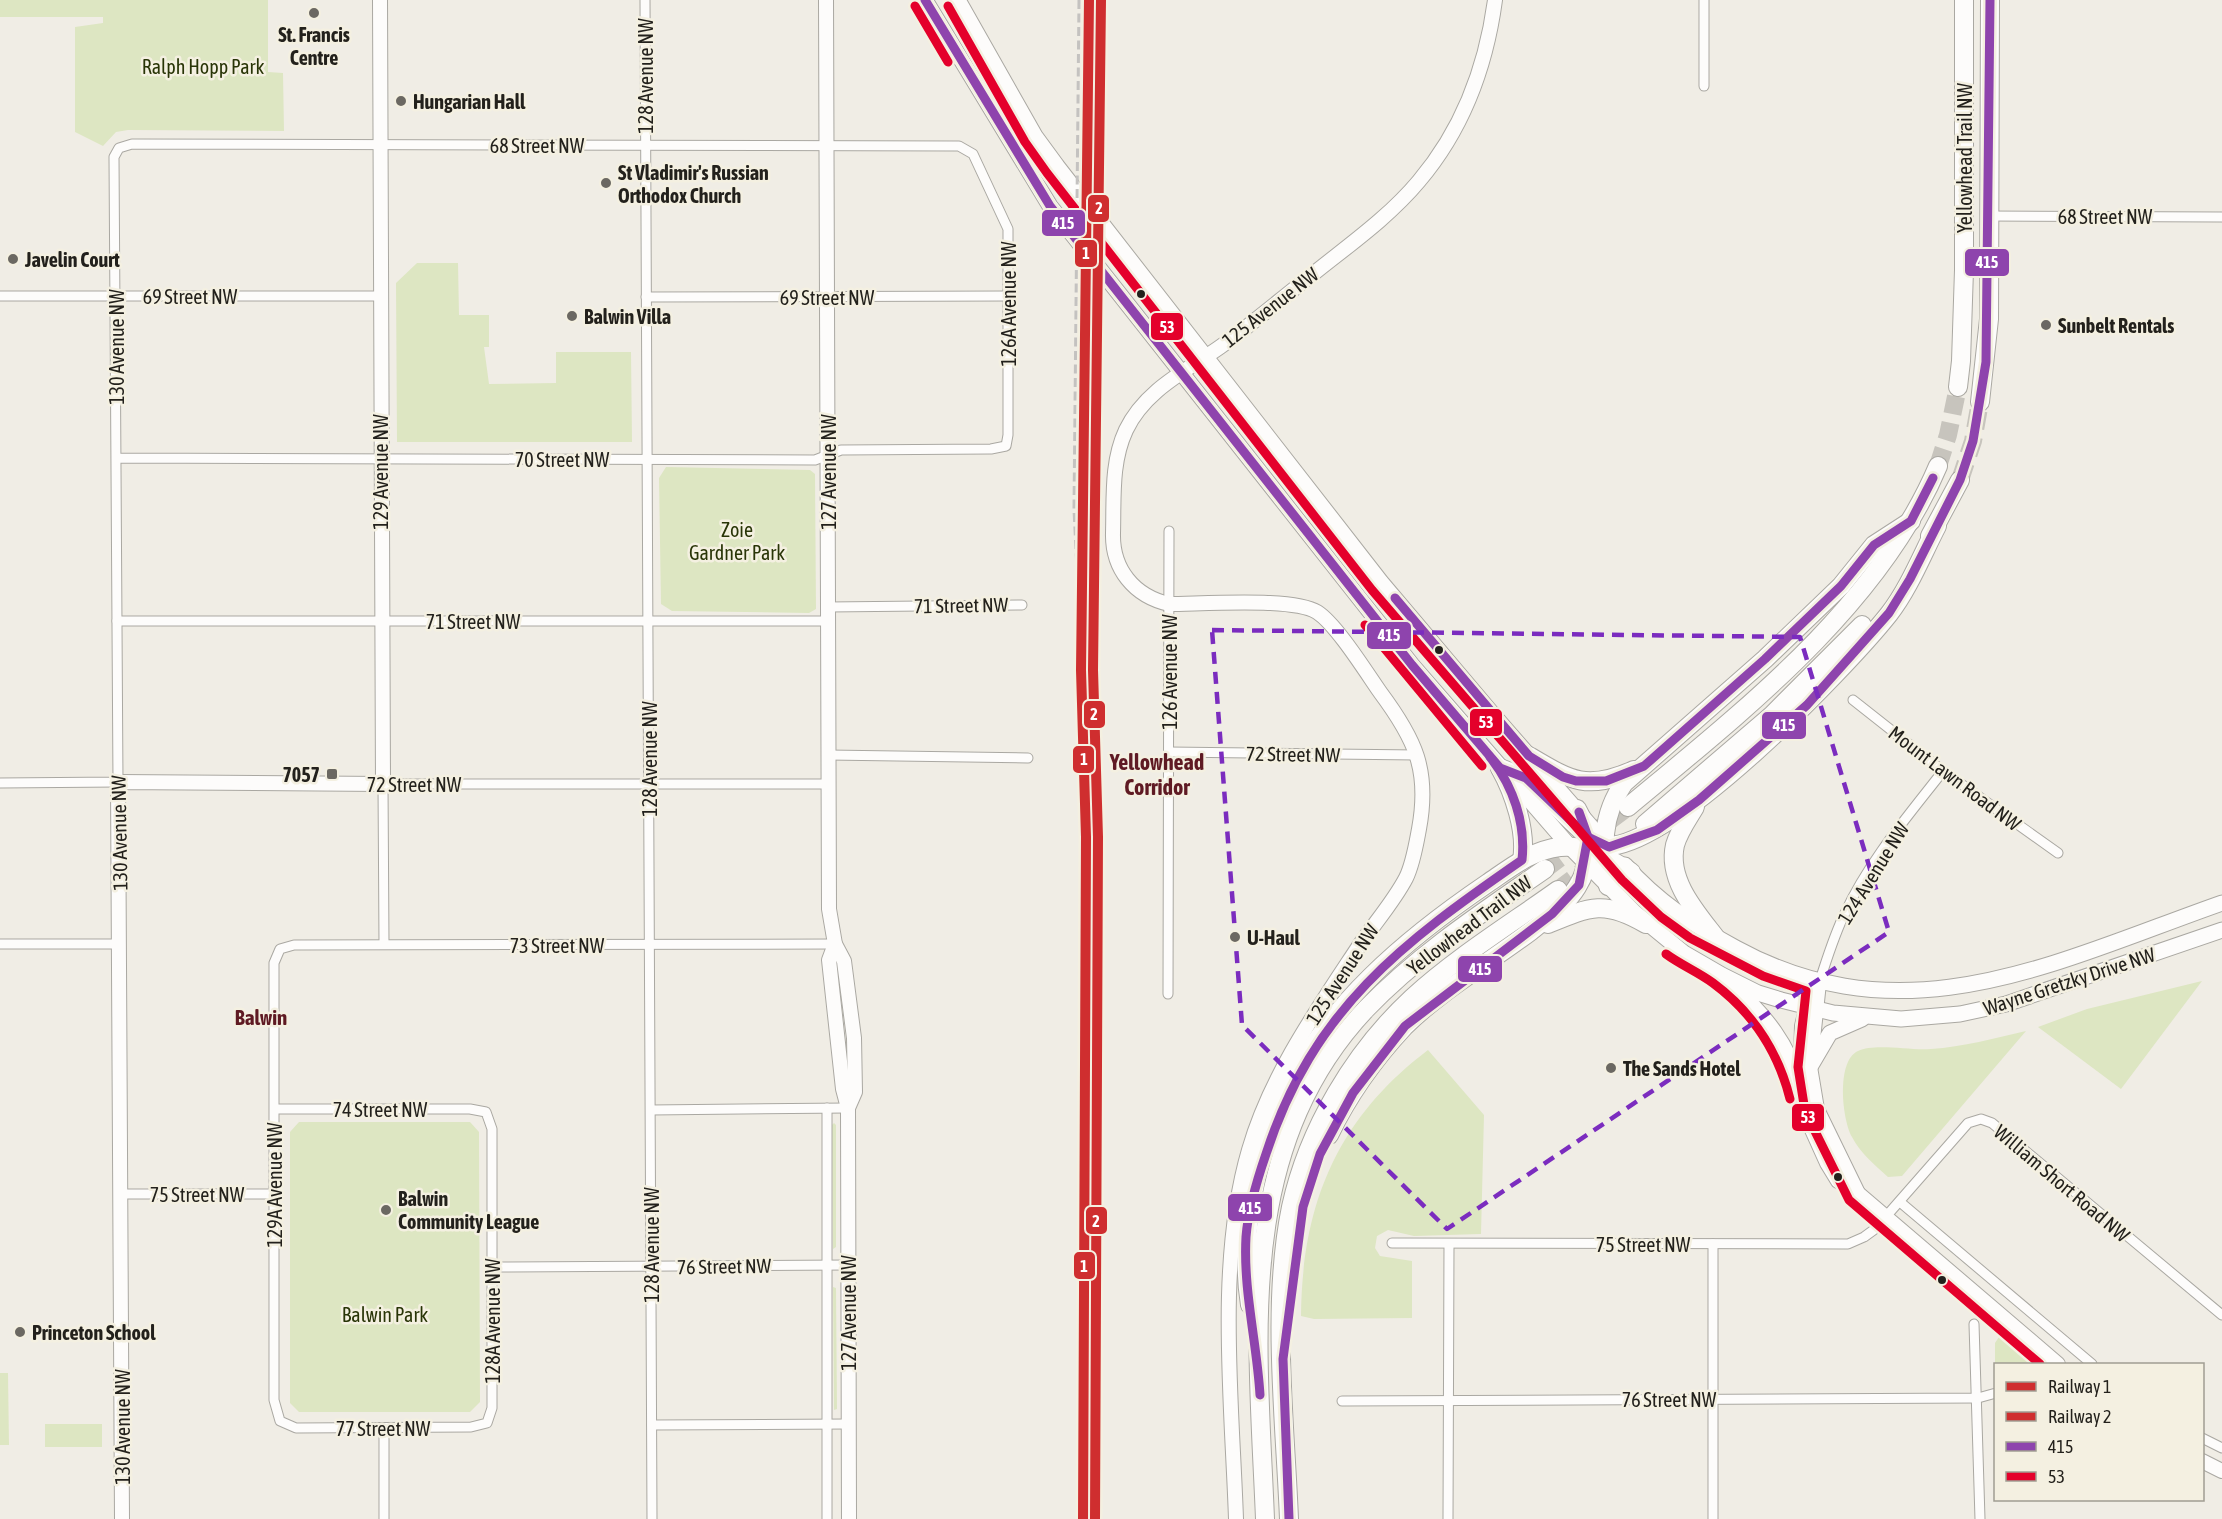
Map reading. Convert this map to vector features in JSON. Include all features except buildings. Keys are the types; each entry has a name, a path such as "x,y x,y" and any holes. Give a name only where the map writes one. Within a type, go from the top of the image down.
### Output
{"highway":[{"name":"Yellowhead Trail NW","path":"1958,387 1963,317 1964,0"},
{"name":"Yellowhead Trail NW","path":"1980,402 1988,330 1990,0"},
{"path":"1623,799 1699,747 1804,651 1877,570 1911,521 1938,466"},
{"path":"1623,799 1627,817 1632,823 1646,830 1699,800 1807,705 1889,613 1910,579 1960,480"},
{"path":"1283,1359 1303,1207 1320,1154 1336,1120 1375,1062 1405,1026 1552,914 1579,885 1594,848 1644,765 1765,659 1841,586 1874,545 1911,521"},
{"path":"1259,1360 1246,1278 1246,1234 1252,1198 1284,1097 1311,1047 1375,972 1413,937 1522,860 1546,850 1594,848 1651,827 1822,668 1873,613 1908,569 1937,526"},
{"path":"1529,756 1563,777 1589,783 1606,781 1644,765"},
{"path":"1500,768 1526,778 1594,848 1631,872"},
{"path":"1500,768 1507,781 1523,837 1522,860"},
{"path":"1699,800 1679,833 1675,845 1675,865 1688,899 1716,938"},
{"path":"1577,809 1585,822 1608,886"},
{"path":"1522,860 1548,863 1558,872 1564,893 1552,914"},
{"name":"Yellowhead Trail NW","path":"1265,1519 1258,1283 1271,1191 1290,1130 1324,1066 1365,1011 1405,972 1459,929 1545,869"},
{"name":"Yellowhead Trail NW","path":"1289,1519 1283,1359 1283,1266 1292,1205 1304,1167 1332,1101 1360,1056 1411,999 1437,976 1558,890"},
{"path":"1528,933 1578,911 1600,907 1623,910 1647,924"}],"main road":[{"path":"925,0 1050,207 1418,673 1500,768"},
{"path":"958,0 1035,136 1051,159 1355,549 1529,756 1577,809"},
{"name":"Wayne Gretzky Drive NW","path":"1631,872 1683,918 1716,938 1769,965 1819,983 1860,990 1901,992 1973,985 2036,969 2222,903"},
{"path":"1608,886 1647,924 1684,953 1722,975 1773,1027 1784,1042 1800,1085"},
{"name":"Wayne Gretzky Drive NW","path":"1722,975 1758,993 1812,1008 1868,1018 1928,1018 2006,1004 2222,930"},
{"path":"2186,942 2222,940"},
{"path":"1810,1067 1830,1033 1844,1025 1868,1018"}],"street":[{"name":"129 Avenue NW","path":"380,0 380,459 384,944"},
{"name":"128 Avenue NW","path":"645,0 652,1519"},
{"name":"127 Avenue NW","path":"826,0 830,909 835,944 844,961 854,1038 855,1092 848,1108 849,1519"},
{"name":"125 Avenue NW","path":"1236,1519 1229,1304 1231,1241 1240,1186 1258,1123 1289,1058 1357,949 1406,878 1416,845 1425,800 1417,755 1402,722 1326,620 1309,608 1288,605 1169,604 1144,595 1127,581 1113,539 1114,481 1121,443 1132,420 1153,394 1206,356 1365,232 1405,196 1427,171 1450,137 1475,86 1489,42 1495,0"},
{"path":"1704,0 1704,86"},
{"name":"68 Street NW","path":"119,148 132,144 955,146"},
{"name":"126A Avenue NW","path":"955,146 963,147 972,154 1008,229 1008,435 1006,446"},
{"name":"130 Avenue NW","path":"119,148 114,157 122,1519"},
{"name":"68 Street NW","path":"1989,216 2222,217"},
{"name":"69 Street NW","path":"0,296 380,296"},
{"name":"69 Street NW","path":"646,297 1007,296"},
{"name":"70 Street NW","path":"116,458 815,460 841,450 991,449 1006,446"},
{"name":"126 Avenue NW","path":"1168,994 1169,531"},
{"name":"71 Street NW","path":"828,607 1022,605"},
{"name":"71 Street NW","path":"117,621 828,621"},
{"name":"Mount Lawn Road NW","path":"1853,700 1943,771 2058,853"},
{"name":"72 Street NW","path":"1169,752 1417,755"},
{"path":"828,755 1028,758"},
{"name":"124 Avenue NW","path":"1819,983 1837,931 1857,890 1892,838 1943,771"},
{"name":"72 Street NW","path":"0,783 828,784"},
{"path":"0,944 120,944"},
{"name":"73 Street NW","path":"280,949 294,945 384,944 835,944"},
{"name":"129A Avenue NW","path":"280,949 274,963 274,1400 280,1421"},
{"path":"1819,983 1811,989 1810,1067 1817,1109 1859,1194"},
{"path":"1812,1008 1800,1038 1800,1085 1808,1121 1827,1163 1838,1180 1859,1194 2056,1363"},
{"name":"127 Avenue NW","path":"826,1108 827,1519"},
{"path":"651,1110 848,1108"},
{"name":"74 Street NW","path":"274,1109 470,1109 486,1112"},
{"name":"128A Avenue NW","path":"486,1112 492,1129 492,1408 487,1423"},
{"name":"William Short Road NW","path":"1886,1218 1968,1123 1974,1119 1986,1120 2222,1316"},
{"name":"75 Street NW","path":"121,1194 274,1194"},
{"path":"1900,1202 2090,1363"},
{"name":"75 Street NW","path":"1392,1244 1848,1244 1864,1237 1886,1218"},
{"path":"1449,1244 1449,1519"},
{"path":"1713,1244 1713,1519"},
{"name":"76 Street NW","path":"492,1267 848,1265"},
{"path":"1974,1324 1980,1519"},
{"name":"76 Street NW","path":"1341,1401 1978,1398 1994,1393"},
{"name":"77 Street NW","path":"280,1421 296,1428 471,1427 487,1423"},
{"path":"652,1425 848,1424"},
{"path":"384,1428 384,1519"},
{"path":"2204,1439 2222,1448"},
{"path":"2204,1462 2222,1471"}],"highlighted area":[{"path":"1212,630 1800,637 1889,932 1447,1229 1242,1025"}],"green space":[{"name":"Ralph Hopp Park","path":"0,0 268,0 268,72 283,73 284,131 128,130 116,132 103,146 75,132 75,27 103,23 103,17 0,17"},
{"path":"417,263 458,263 459,315 489,315 489,347 484,347 489,384 556,383 556,352 631,352 632,442 397,442 396,283"},
{"name":"Zoie Gardner Park","path":"666,467 810,470 815,474 816,609 809,613 672,611 661,604 659,478"},
{"path":"2202,981 2121,1089 2038,1027 2087,1009"},
{"path":"2026,1031 1902,1176 1888,1177 1855,1143 1848,1129 1843,1091 1846,1066 1858,1051 1883,1047 1943,1048"},
{"path":"1428,1050 1484,1115 1481,1234 1414,1236 1388,1230 1377,1236 1375,1248 1380,1256 1412,1261 1412,1318 1314,1319 1301,1316 1308,1237 1331,1167 1348,1135 1370,1105 1396,1077"},
{"name":"Balwin Park","path":"299,1122 470,1122 479,1132 480,1402 470,1412 299,1412 290,1403 290,1132"},
{"path":"834,1123 836,1125 836,1247 833,1249 832,1125"},
{"path":"833,1287 836,1288 837,1409 834,1410"},
{"path":"1999,1337 2004,1339 2033,1363 1995,1363 1995,1343"},
{"path":"0,1373 8,1373 9,1445 0,1445"},
{"path":"45,1424 102,1424 102,1447 45,1447"}],"tunnel":[{"path":"1938,466 1948,435 1958,387"},
{"path":"1960,480 1973,441 1980,402"},
{"path":"1545,869 1628,807"},
{"path":"1558,890 1590,866"}],"railway":[{"path":"1079,0 1074,510 1081,647"}],"rail line":[{"name":"1","path":"1083,1519 1086,837 1081,670 1089,0"},
{"name":"2","path":"1095,1519 1098,837 1093,670 1101,0"}],"transit line":[{"name":"415","path":"925,0 1050,206 1412,665 1500,768 1526,778 1588,837 1609,847 1657,830 1699,800 1807,705 1889,613 1910,579 1960,480 1973,441 1986,362 1990,0"},
{"name":"53","path":"915,6 948,62"},
{"name":"53","path":"948,6 1025,142 1047,173 1372,590 1622,880 1661,917 1690,938 1763,976 1806,991 1798,1067 1805,1111 1849,1200 2039,1363"},
{"name":"415","path":"1395,598 1529,756 1563,777 1576,781 1606,781 1644,766 1765,659 1841,586 1874,545 1911,521 1933,478"},
{"name":"53","path":"1365,625 1482,766"},
{"name":"415","path":"1260,1395 1246,1277 1246,1237 1256,1184 1266,1154 1286,1103 1309,1059 1336,1019 1401,951 1522,860 1522,832 1516,806 1505,780 1490,757"},
{"name":"415","path":"1289,1519 1283,1359 1303,1207 1320,1154 1353,1093 1405,1026 1552,914 1579,885 1588,837 1579,812"},
{"name":"53","path":"1666,954 1713,983 1740,1007 1771,1049 1790,1099"}],"place":[{"name":"St. Francis Centre","path":"314,13"},
{"name":"Hungarian Hall","path":"401,101"},
{"name":"St Vladimir's Russian Orthodox Church","path":"606,183"},
{"name":"Javelin Court","path":"13,259"},
{"name":"Balwin Villa","path":"572,316"},
{"name":"Sunbelt Rentals","path":"2046,325"},
{"name":"7057","path":"332,774"},
{"name":"U-Haul","path":"1235,937"},
{"name":"The Sands Hotel","path":"1611,1068"},
{"name":"Balwin Community League","path":"386,1210"},
{"name":"Princeton School","path":"20,1332"}],"district":[{"name":"Yellowhead Corridor","path":"1157,774"},
{"name":"Balwin","path":"261,1017"}]}
